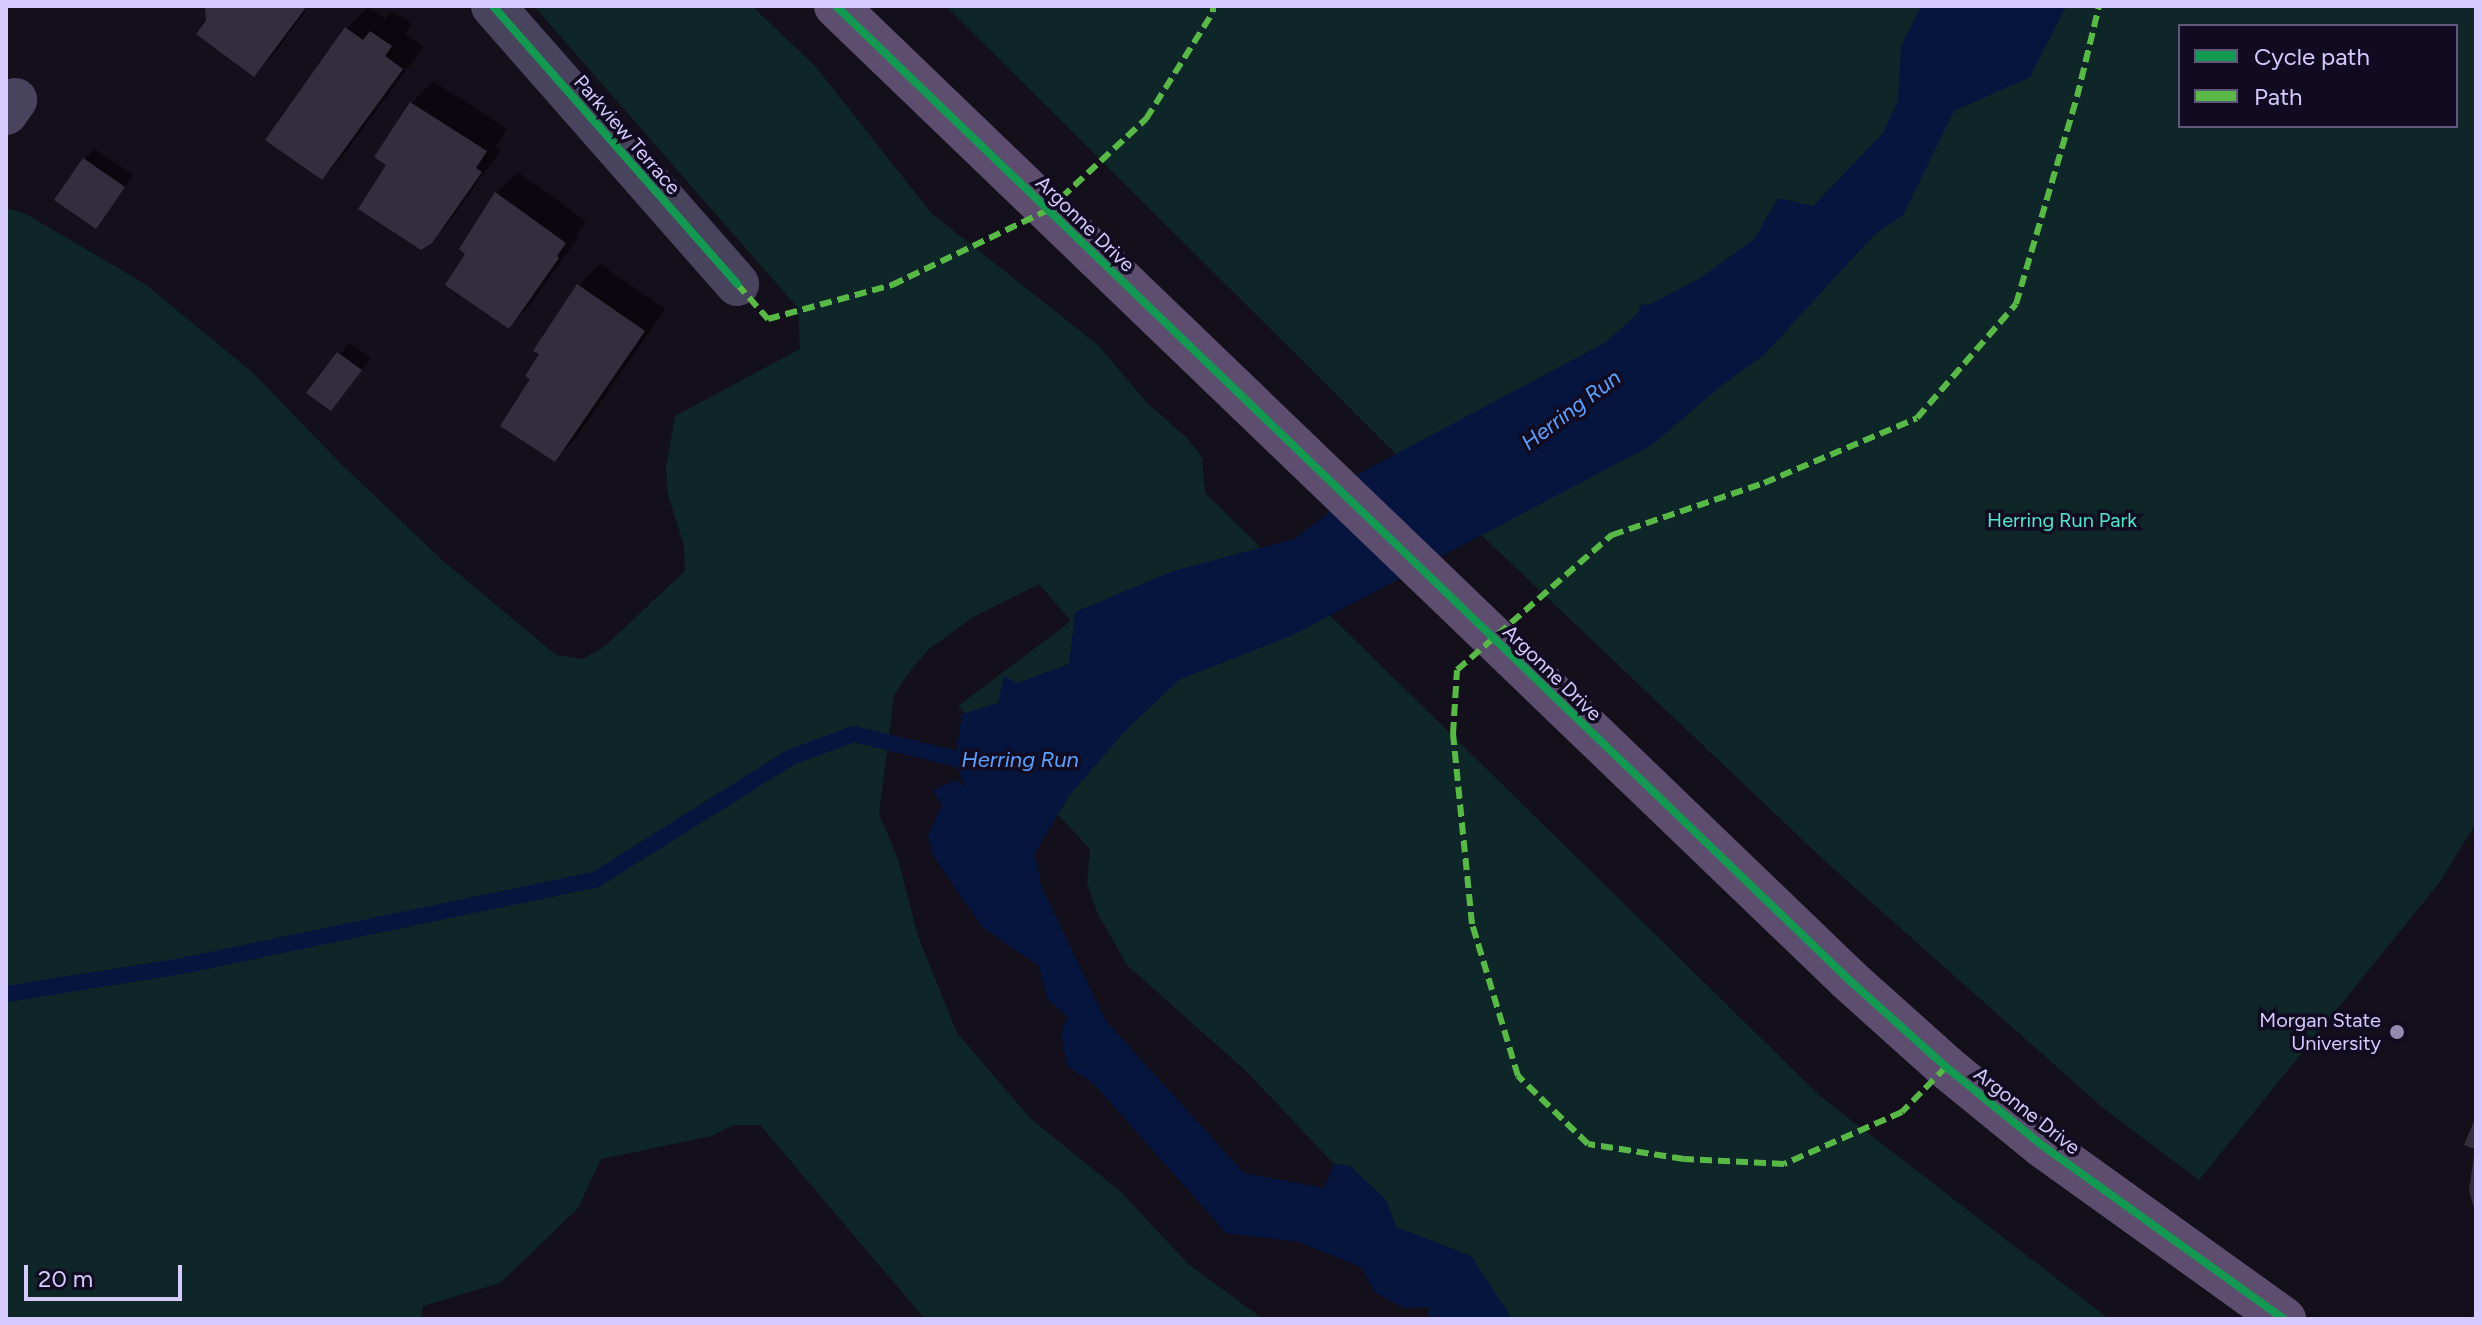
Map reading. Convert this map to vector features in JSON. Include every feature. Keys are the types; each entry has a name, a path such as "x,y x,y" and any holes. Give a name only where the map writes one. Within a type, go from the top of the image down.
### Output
{"main road":[{"name":"Argonne Drive","path":"836,6 1848,979 1946,1067 2043,1146 2284,1319"}],"street":[{"name":"Parkview Terrace","path":"493,6 737,284"}],"green space":[{"path":"534,6 752,6 816,67 931,213 1098,345 1147,403 1187,438 1202,458 1205,493 1820,1096 2109,1319 1512,1319 1471,1256 1396,1227 1386,1200 1350,1166 1334,1164 1246,1071 1127,965 1098,914 1087,883 1090,849 958,706 1071,621 1039,584 973,617 929,649 910,671 894,695 879,814 898,859 918,936 957,1033 1031,1119 1121,1192 1188,1264 1263,1319 925,1319 760,1125 734,1125 711,1136 601,1159 578,1208 500,1283 423,1306 421,1319 6,1319 6,208 26,214 145,284 253,373 342,465 442,560 556,655 583,659 605,646 685,571 684,545 668,495 666,468 675,416 800,349 798,308"},
{"name":"Herring Run Park","path":"946,6 2476,6 2476,823 2439,883 2199,1180 2102,1107 1825,861 1396,454"}],"water":[{"name":"Herring Run","path":"1921,6 2066,6 2030,77 1954,111 1903,215 1874,235 1764,355 1721,386 1652,445 1293,635 1179,680 1126,730 1069,796 1035,853 1041,886 1106,1021 1244,1173 1324,1188 1334,1164 1350,1166 1386,1200 1396,1227 1471,1256 1512,1319 1427,1319 1429,1307 1404,1308 1375,1293 1361,1267 1298,1242 1226,1233 1094,1084 1067,1066 1061,1032 1068,1017 1047,999 1039,966 982,927 933,855 928,835 942,805 933,790 955,780 965,787 955,762 962,714 998,703 1004,676 1017,683 1069,664 1075,612 1173,571 1294,539 1326,515 1347,480 1606,342 1638,313 1640,305 1650,304 1699,279 1754,239 1778,198 1813,206 1883,133 1898,100 1901,46"}],"building":[{"path":"205,6 307,6 254,77 196,34 206,21"},
{"path":"345,27 363,40 370,31 392,46 385,56 403,69 322,180 265,140"},
{"path":"410,102 487,151 476,168 482,172 432,243 421,250 358,209 386,165 374,157"},
{"path":"83,158 125,187 96,229 54,200"},
{"path":"495,192 566,243 557,256 559,258 509,329 445,285 465,254 459,249"},
{"path":"577,284 645,331 555,462 500,426 530,379 525,376 539,354 533,351"},
{"path":"337,352 362,370 331,411 306,393"},
{"path":"2476,1122 2475,1212 2469,1190 2475,1149 2464,1145"}],"waterway":[{"path":"6,994 177,967 595,880 791,757 854,734 970,762"}],"marked path":[{"path":"737,284 768,319 892,285 1048,210 1146,119 1213,12 1213,6"},
{"path":"1946,1067 1902,1112 1784,1164 1684,1159 1588,1144 1518,1076 1472,924 1453,734 1457,670 1612,535 1764,483 1917,418 2016,304 2077,97 2099,6"}],"cycle path":[{"path":"493,6 737,284"},
{"path":"836,6 1848,979 1946,1067 2043,1146 2284,1319"}],"place":[{"name":"Morgan State University","path":"2397,1032"}]}
